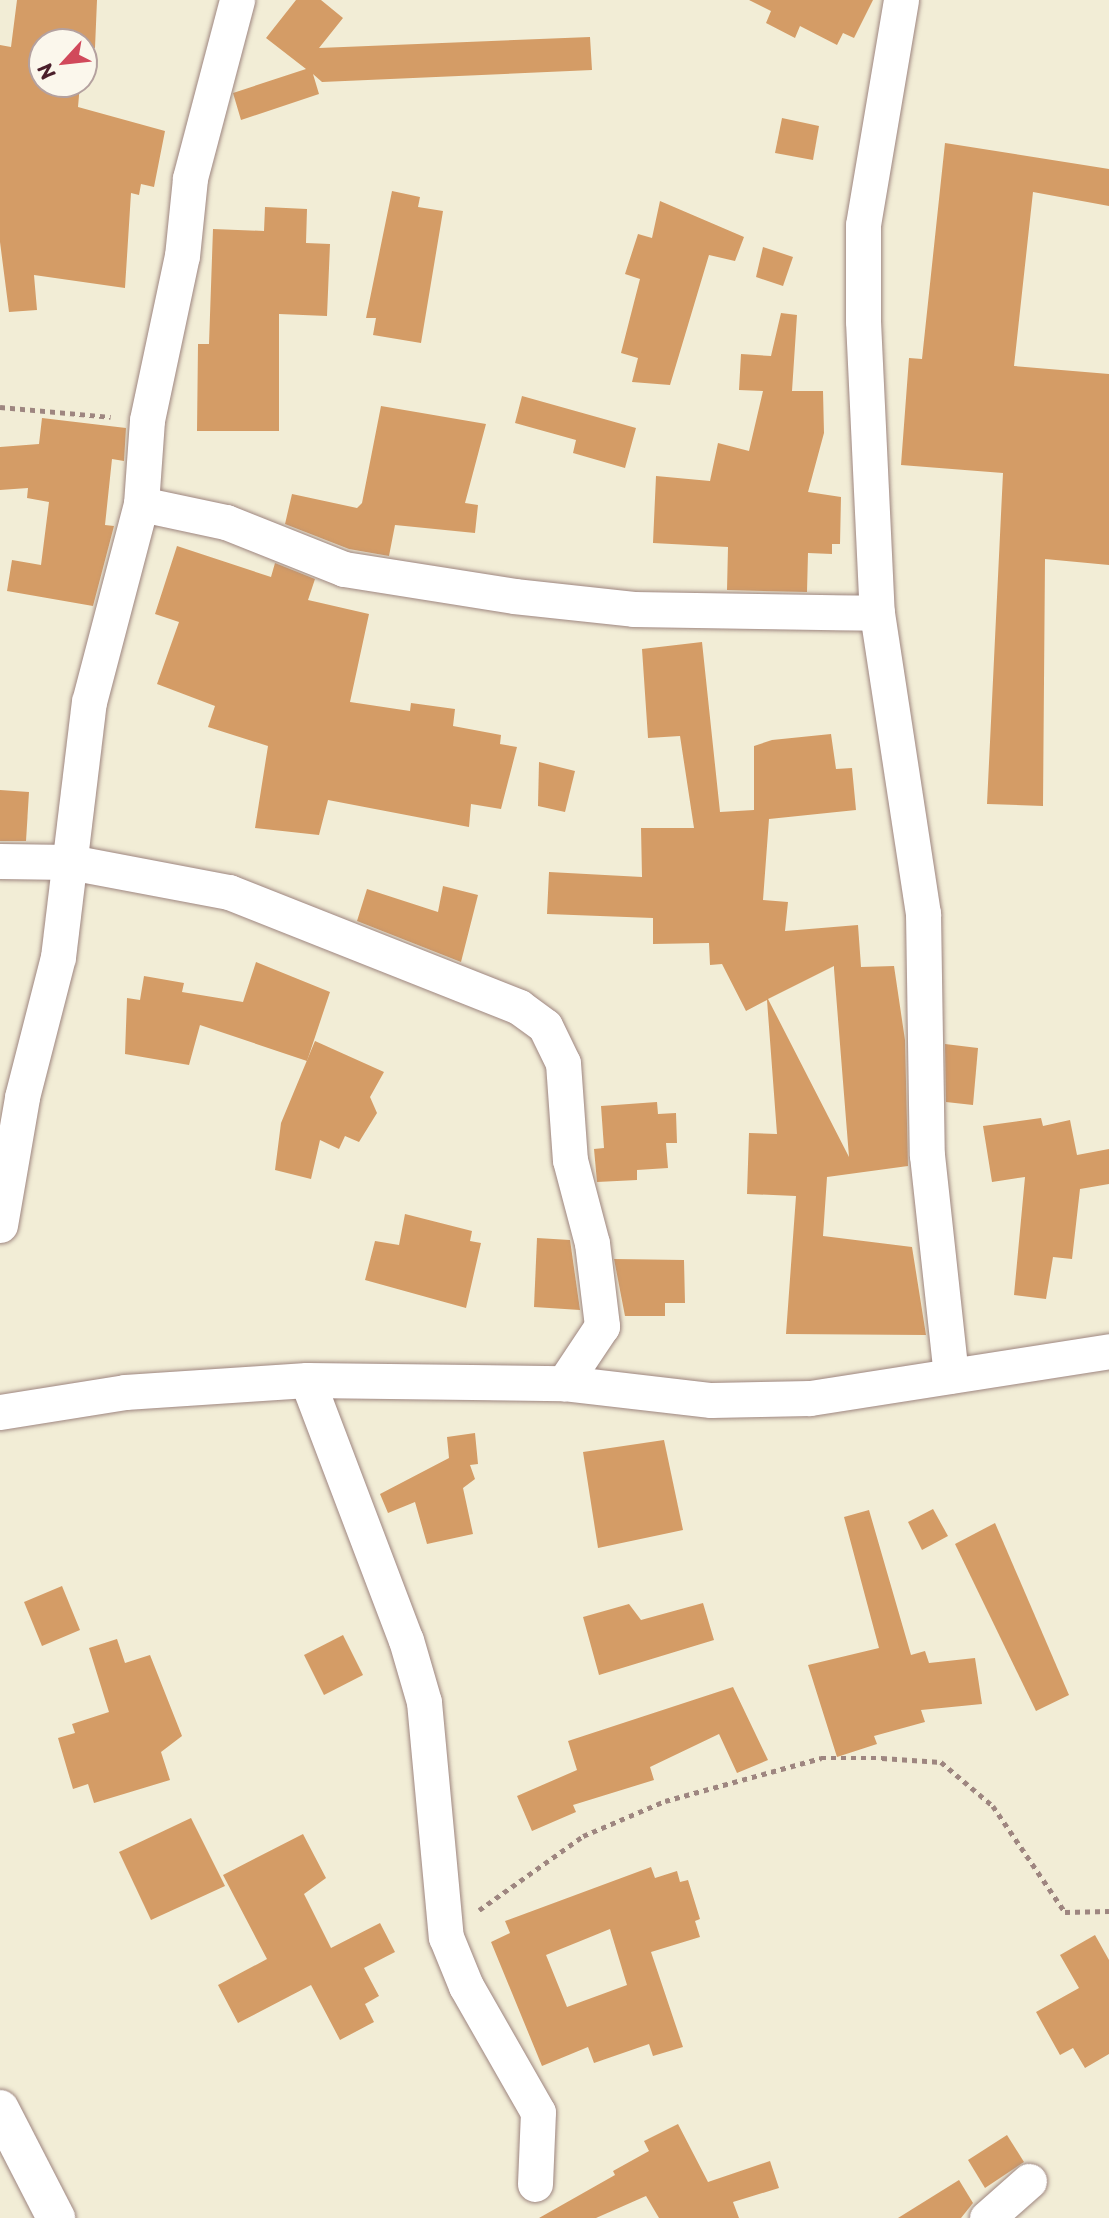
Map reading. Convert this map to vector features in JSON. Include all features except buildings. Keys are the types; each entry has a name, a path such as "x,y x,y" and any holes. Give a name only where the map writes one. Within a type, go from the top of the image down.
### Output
{"main road":[{"path":"0,2109 56,2218"}],"street":[{"path":"0,1225 22,1097 58,957 89,702 141,504 147,420 182,256 190,178 237,0"},
{"path":"901,0 863,225 877,613 923,913 927,1155 951,1376"},
{"path":"141,504 226,522 344,569 514,596 633,609 877,613"},
{"path":"0,861 69,862 267,904 368,952 519,1007 545,1026 563,1063 570,1160 592,1242 602,1326 564,1382"},
{"path":"0,1412 125,1392 307,1380 564,1382 711,1400 810,1398 1109,1350"},
{"path":"307,1380 424,1702 446,1937 466,1986 538,2112 535,2184"},
{"path":"987,2218 1029,2181"}],"path":[{"path":"0,407 147,420"},
{"path":"446,1937 529,1869 583,1836 666,1801 821,1758 941,1762 993,1806 1065,1912 1109,1911"}]}
